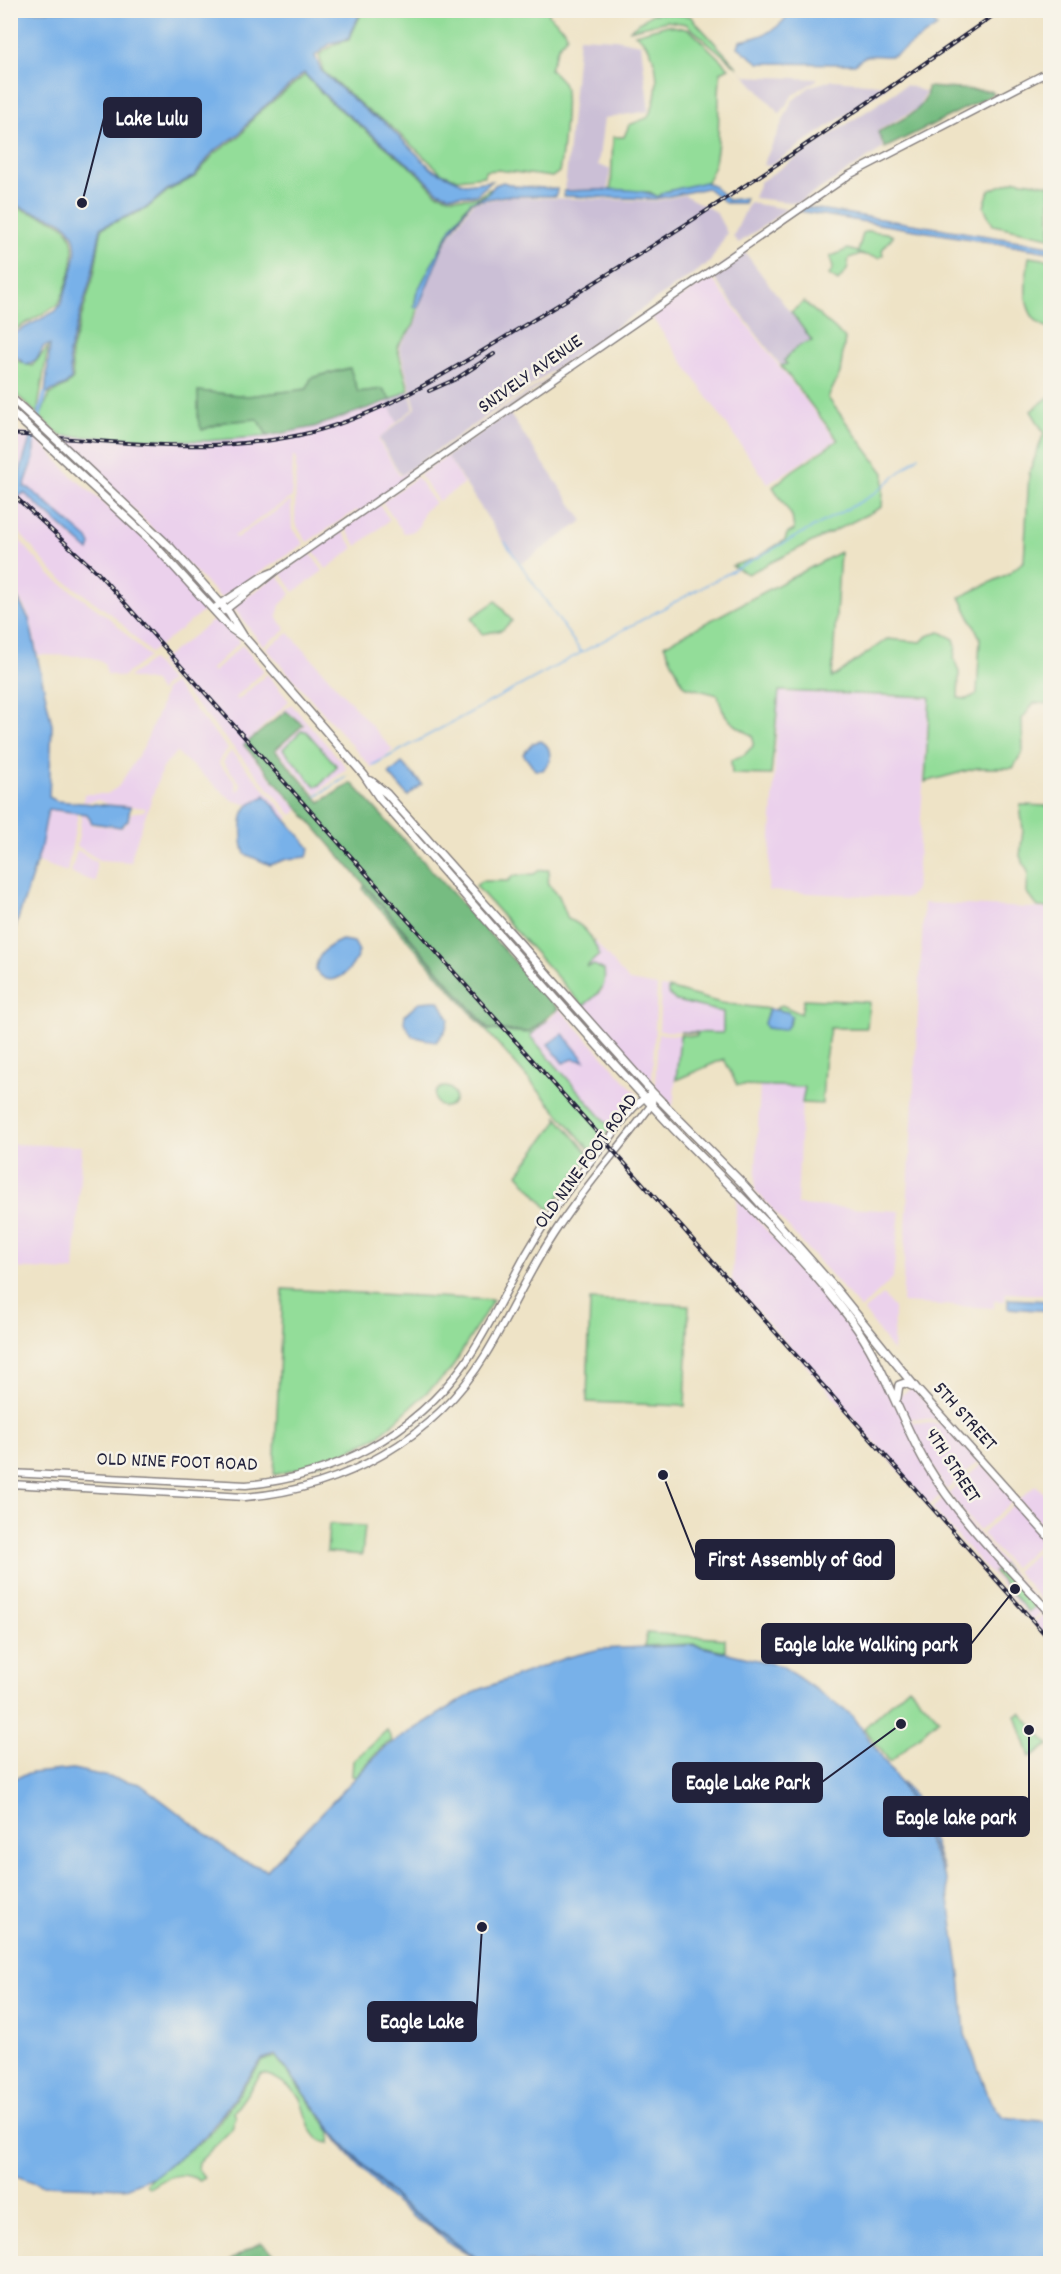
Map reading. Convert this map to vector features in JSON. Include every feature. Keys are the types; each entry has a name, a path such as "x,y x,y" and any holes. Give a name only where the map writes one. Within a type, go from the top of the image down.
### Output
{"highway":[{"path":"10,397 171,548 224,607 246,639 364,776 380,799 578,1022 587,1024 608,1047 620,1056"},
{"path":"10,410 148,538 230,628 246,639"},
{"path":"364,776 387,794 620,1056"},
{"path":"504,939 511,933"},
{"path":"554,994 576,1012 583,1014"},
{"name":"4TH STREET","path":"578,1022 851,1320 876,1358 918,1448 946,1493 1049,1610"},
{"name":"5TH STREET","path":"620,1056 653,1093 721,1161 787,1234 858,1314 916,1388 1050,1538"},
{"path":"781,1241 787,1234"},
{"path":"897,1401 899,1385 905,1383 916,1388"}],"main road":[{"name":"SNIVELY AVENUE","path":"216,612 803,206 880,157 1050,71"},
{"name":"OLD NINE FOOT ROAD","path":"10,1473 246,1485 301,1476 352,1458 376,1446 416,1417 458,1372 478,1342 549,1217 645,1096 653,1093 652,1104 602,1166 553,1235 491,1346 469,1379 428,1423 382,1456 322,1482 252,1496 10,1484"}],"shaded area":[{"path":"579,37 615,39 641,44 649,111 604,118 598,165 610,169 608,189 565,190"},
{"path":"738,68 746,76 818,79 792,96 780,114"},
{"path":"833,80 890,85 769,166 763,165 792,101 811,86"},
{"path":"906,85 926,92 918,108 877,131 883,148 798,203 754,198 760,182"},
{"path":"684,195 716,212 727,233 710,262 401,475 379,439 416,408 399,347 415,325 424,292 446,242 473,203 507,197 656,201"},
{"path":"749,203 787,209 739,243 733,237"},
{"path":"743,250 812,341 787,356 787,364 781,366 713,277 694,285"},
{"path":"711,278 836,440 768,484 651,316"},
{"path":"662,301 422,469 420,465"},
{"path":"409,390 414,408 397,422 387,402"},
{"path":"387,402 397,422 378,440 400,476 420,465 422,469 359,513 357,510 307,542 295,523 296,456 293,456 292,497 234,536 236,538 291,501 292,527 304,544 221,598 61,436 206,441 257,437 314,427"},
{"path":"509,413 583,521 522,563 511,553 447,456"},
{"path":"11,433 31,434 11,501 11,478 19,446 11,445"},
{"path":"34,435 72,476 147,541 209,607 150,653 115,617 54,573 11,523 16,498 24,493 76,541 88,539 29,488 23,488 34,458"},
{"path":"447,456 464,484 438,501 420,475"},
{"path":"417,477 435,503 424,511 418,528 404,533 382,502"},
{"path":"379,504 390,520 357,546 345,528"},
{"path":"10,529 51,576 112,620 149,657 122,677 107,674 104,663 88,656 38,655 30,618 11,583"},
{"path":"342,531 354,548 326,569 313,550"},
{"path":"310,553 323,571 294,592 281,573"},
{"path":"278,575 291,594 280,605 277,616 286,630 263,646 233,607"},
{"path":"218,617 240,642 210,670 213,672 242,645 264,671 235,698 238,700 267,674 289,701 243,746 298,810 292,815 159,662"},
{"path":"289,633 393,750 372,768 266,648"},
{"path":"152,660 170,681 162,687 160,693 154,682 128,677"},
{"path":"173,683 228,749 220,758 219,764 235,781 236,789 239,791 241,784 223,762 231,751 289,817 286,820 265,796 249,805 232,800 176,752 162,769 131,857 132,862 99,860 77,846 82,814 86,815 92,825 122,828 129,821 131,813 144,811 146,808 108,804 98,800 83,802 84,794 107,794 118,787 143,748 160,708 165,689"},
{"path":"779,692 929,698 917,875 915,891 908,898 768,891"},
{"path":"291,704 347,768 316,794 277,750 305,725 286,710 273,720"},
{"path":"49,810 78,814 67,872 38,862"},
{"path":"77,850 96,862 96,882 71,873"},
{"path":"924,903 1050,909 1050,1295 1005,1293 1005,1301 994,1301 994,1308 902,1303"},
{"path":"594,940 629,981 657,986 652,1082 583,1006 603,990 584,968 599,955"},
{"path":"661,987 668,988 668,993 676,1001 723,1012 723,1033 659,1031"},
{"path":"560,1009 637,1094 611,1128 530,1036"},
{"path":"658,1034 680,1035 673,1107 655,1086"},
{"path":"760,1086 805,1087 802,1101 797,1205 900,1211 893,1278 861,1309 755,1190"},
{"path":"11,1144 82,1146 74,1271 11,1268"},
{"path":"737,1196 836,1310 872,1358 943,1493 930,1505 732,1282"},
{"path":"883,1295 894,1308 893,1352 864,1311"},
{"path":"912,1388 942,1420 912,1418 912,1422 946,1424 979,1461 946,1490 910,1427 899,1400 899,1396"},
{"path":"982,1464 1014,1500 979,1531 948,1493"},
{"path":"1036,1485 1050,1500 1050,1535 1019,1500"},
{"path":"945,1496 1045,1610 1032,1620 932,1508","holes":["1001,1564 1037,1604 1029,1613 992,1573"]},
{"path":"1016,1502 1047,1538 1013,1568 982,1534"},
{"path":"1050,1541 1050,1604 1047,1607 1016,1571"},
{"path":"1047,1612 1050,1616 1050,1641 1034,1623"}],"green space":[{"path":"363,10 549,11 549,15 565,30 567,36 558,47 550,69 562,81 565,89 559,172 552,177 498,170 485,171 484,176 458,179 442,173 384,120 372,114 323,71 319,55 335,44 349,40"},
{"path":"652,14 690,16 738,68 686,24 667,21 629,30"},
{"path":"668,25 690,30 729,68 721,72 718,143 713,170 707,182 664,192 658,197 650,192 611,191 613,137 624,137 629,125 647,118 652,108 657,85 654,61 650,51 644,41 635,34"},
{"path":"305,75 328,100 415,171 436,193 465,198 477,197 490,189 491,192 471,202 464,209 417,292 414,307 418,308 414,325 397,347 409,390 391,400 383,389 358,392 349,368 311,378 307,389 248,396 198,391 202,430 224,422 257,419 268,436 206,441 61,436 40,417 49,395 66,386 73,379 71,352 94,274 102,228 146,209 168,191 195,177 214,154 241,135 255,116"},
{"path":"927,87 992,91 994,94 885,148 878,132 902,120 917,109 923,103"},
{"path":"1016,180 1050,185 1050,237 993,225 984,207 989,190"},
{"path":"11,204 59,223 67,230 73,249 70,273 58,305 11,332"},
{"path":"868,231 893,236 882,250 883,255 879,258 860,254 849,258 847,270 838,281 829,275 833,268 830,257 848,249 858,252 863,233"},
{"path":"1029,257 1050,260 1050,328 1040,324 1033,317 1026,299"},
{"path":"804,302 845,338 840,373 828,398 884,473 882,507 748,574 732,566 756,558 785,540 787,534 794,530 792,516 773,487 792,471 838,440 781,366 787,364 784,361 796,348 812,341 791,312"},
{"path":"48,347 37,414 11,389 11,355 12,359 32,366"},
{"path":"350,368 358,392 383,389 391,400 314,427 268,436 257,419 224,422 202,430 198,420 198,391 248,396 307,389 311,378"},
{"path":"1050,396 1050,704 1034,703 1022,719 1023,751 1013,768 977,768 925,782 930,697 779,691 771,775 732,774 731,760 744,755 753,746 753,736 730,720 723,710 718,695 684,686 664,645 840,552 832,678 887,639 921,642 927,636 940,632 954,639 956,646 954,658 959,672 958,698 967,699 977,694 980,638 960,597 1008,574 1024,561 1029,474 1044,433 1031,411"},
{"path":"496,601 512,621 502,630 482,634 471,618"},
{"path":"286,711 303,725 275,750 320,802 352,783 558,1009 528,1032 489,1029 244,745"},
{"path":"301,731 306,731 336,765 336,768 320,785 315,786 283,749"},
{"path":"1020,805 1050,806 1050,908 1038,907 1027,893 1028,872 1020,856 1023,830"},
{"path":"540,870 549,870 548,884 559,896 568,919 584,929 594,943 599,955 586,967 594,965 604,970 603,987 583,1006 476,886 481,881 508,881 513,876 534,874"},
{"path":"364,886 488,1030 529,1033 547,1020 530,1036 611,1128 592,1152 363,889"},
{"path":"668,988 721,1003 769,1009 764,1023 788,1026 791,1022 787,1012 774,1010 782,1005 801,1014 804,999 869,1002 867,1028 830,1028 824,1065 822,1104 802,1103 805,1087 737,1085 724,1059 676,1080 680,1035 697,1036 697,1033 680,1032 723,1033 723,1012 676,1001 668,993"},
{"path":"445,1087 452,1090 455,1097 452,1104 445,1107 438,1104 435,1097 438,1090"},
{"path":"556,1116 590,1155 549,1210 518,1174 558,1120"},
{"path":"283,1289 493,1300 450,1371 379,1436 322,1463 274,1475"},
{"path":"590,1300 689,1305 685,1406 587,1402"},
{"path":"329,1524 365,1526 362,1555 327,1552"},
{"path":"1002,1565 1036,1605 1028,1612 994,1572"},
{"path":"647,1633 725,1639 725,1651 694,1644 644,1646"},
{"path":"909,1687 939,1719 890,1762 864,1728"},
{"path":"1021,1713 1049,1745 1030,1757 1016,1716"},
{"path":"387,1730 392,1741 383,1746 355,1777 352,1776 353,1761"},
{"path":"276,2057 325,2123 331,2133 330,2143 317,2138 313,2133 300,2099 293,2091 277,2079 261,2074 234,2112 236,2117 232,2129 199,2162 198,2169 204,2177 199,2180 186,2175 173,2176 149,2188 146,2184 150,2179 209,2136 263,2060"},
{"path":"261,2242 284,2263 226,2263"}],"water":[{"path":"10,11 361,11 348,39 331,43 315,56 322,72 371,115 383,121 432,169 465,184 492,181 476,195 449,195 437,191 416,170 329,99 304,73 254,115 239,134 213,152 194,176 167,190 146,208 101,227 92,274 69,352 71,379 65,385 45,394 50,345 44,346 37,359 27,365 11,353 11,335 56,311 61,304 72,271 76,247 74,236 68,227 58,220 11,202"},
{"path":"790,11 926,11 937,27 895,55 871,55 855,64 759,63 738,47 740,41 763,35 776,28"},
{"path":"503,182 514,186 557,189 556,196 504,196 471,202 486,196 495,185"},
{"path":"705,182 714,186 728,200 746,198 744,203 726,203 707,188 656,199 564,196 564,191 612,190 638,191 658,197 664,192"},
{"path":"471,202 445,241 418,308 414,307 417,292 451,228"},
{"path":"805,207 1050,246 1050,252 799,211"},
{"path":"32,432 34,434 34,458 24,487 29,488 88,539 91,545 89,551 24,493 16,498 11,520 11,501"},
{"path":"11,587 29,619 52,725 49,797 57,801 130,807 128,820 121,827 92,823 87,814 48,809 40,851 11,941"},
{"path":"541,741 549,750 550,761 543,770 535,770 523,754 533,743"},
{"path":"402,763 422,784 408,796 389,774"},
{"path":"265,795 310,848 307,857 287,859 270,865 245,854 242,837 243,815 248,806"},
{"path":"342,940 354,942 359,951 356,958 341,976 335,979 322,977 316,970 318,959 328,948"},
{"path":"439,1001 449,1019 445,1031 436,1042 412,1036 404,1022 405,1015 420,1002"},
{"path":"769,1009 787,1012 792,1016 788,1026 783,1030 766,1028 764,1023"},
{"path":"563,1034 585,1061 573,1059 563,1063 548,1044"},
{"path":"1008,1299 1050,1301 1050,1311 1008,1308"},
{"path":"694,1645 782,1666 853,1716 902,1786 946,1880 960,1974 965,2034 990,2100 1003,2117 1050,2122 1050,2263 484,2263 401,2203 339,2139 276,2055 262,2059 207,2135 156,2175 126,2188 41,2185 11,2174 11,1779 32,1773 73,1769 140,1784 239,1859 267,1870 384,1748 476,1691 565,1658 600,1649"},
{"path":"902,1782 923,1812 944,1871"},
{"path":"325,2123 338,2140 400,2204 482,2263 447,2242 432,2228 417,2220 390,2199 345,2150"}],"waterway":[{"path":"32,444 45,394"},
{"path":"373,765 860,502 874,494 919,456"},
{"path":"505,542 581,652"},
{"path":"317,796 348,776"}],"railway":[{"path":"10,434 156,445 229,444 300,435 362,416 420,388 650,248 827,131 1001,10"},
{"path":"429,391 456,379 494,354"},
{"path":"10,492 98,573 1050,1640"}],"place":[{"name":"Lake Lulu","path":"82,203"},
{"name":"First Assembly of God","path":"663,1475"},
{"name":"Eagle lake Walking park","path":"1015,1589"},
{"name":"Eagle Lake Park","path":"901,1724"},
{"name":"Eagle lake park","path":"1029,1730"},
{"name":"Eagle Lake","path":"482,1927"}]}
